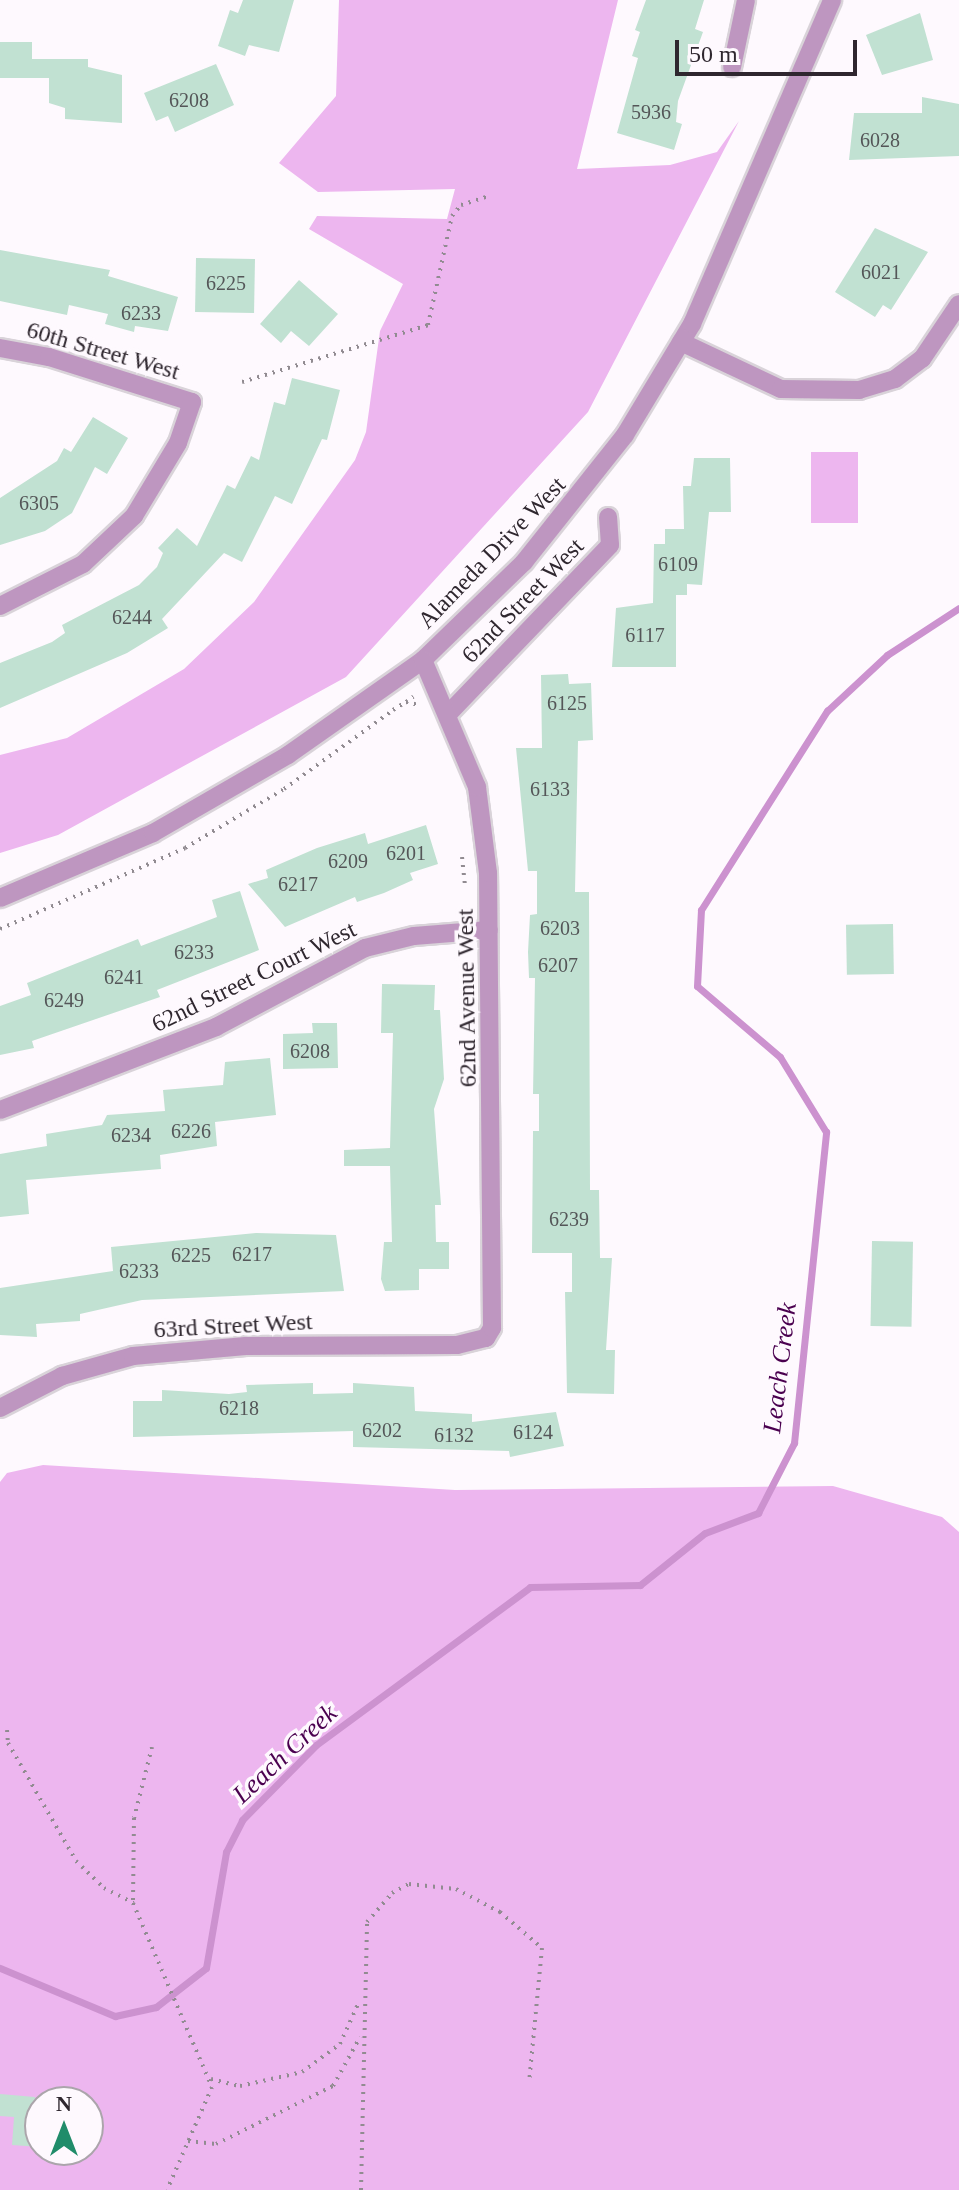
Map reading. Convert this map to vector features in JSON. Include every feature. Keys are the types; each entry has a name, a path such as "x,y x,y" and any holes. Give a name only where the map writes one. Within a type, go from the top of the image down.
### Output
{"street":[{"path":"732,67 746,0"},
{"name":"Alameda Drive West","path":"0,898 153,833 288,755 423,660 558,525 625,435 681,342 832,0"},
{"path":"681,342 781,389 859,390 895,379 922,359 959,304"},
{"name":"60th Street West","path":"0,348 49,357 192,402 172,455 134,516 83,564 0,606"},
{"name":"62nd Street West","path":"450,712 610,545 608,517"},
{"name":"62nd Avenue West","path":"423,660 450,712 477,787 489,930 495,1281 492,1328 479,1340"},
{"name":"62nd Street Court West","path":"0,1110 216,1027 365,948 414,936 489,930"},
{"name":"63rd Street West","path":"0,1408 62,1376 133,1356 191,1348 479,1340"}],"path":[{"path":"242,382 428,325 452,216 461,205 488,196"},
{"path":"0,929 185,848 284,789 413,697"},
{"path":"406,702 425,713"},
{"path":"461,843 466,898"},
{"path":"7,1730 8,1743 76,1861 104,1888 133,1903 138,1911 211,2079 167,2190"},
{"path":"133,1903 134,1818 152,1747"},
{"path":"361,2190 361,1996 367,1922 379,1904 409,1884 456,1889 500,1912 542,1948 529,2082"},
{"path":"211,2079 240,2086 302,2072 340,2044 361,1996"},
{"path":"187,2141 216,2144 333,2086 361,2035"}],"shaded area":[{"path":"339,0 618,0 577,169 670,165 717,152 739,121 588,412 346,677 58,835 0,853 0,755 67,738 184,669 254,602 355,460 366,432 380,331 403,284 309,229 317,216 447,219 455,189 318,192 279,163 336,96"},
{"path":"811,452 858,452 858,523 811,523"},
{"path":"43,1465 455,1490 833,1486 942,1517 959,1532 959,2190 0,2190 0,1482 7,1473"}],"building":[{"path":"243,0 294,0 279,52 249,45 245,56 218,46 230,10 238,13"},
{"path":"646,0 704,0 695,29 703,32 678,101 676,122 682,124 674,150 617,133 638,58 632,56 640,32 635,30"},
{"path":"920,13 933,60 882,75 866,35"},
{"path":"0,42 32,42 32,59 88,59 88,67 122,75 122,123 65,119 65,108 49,103 49,78 0,78"},
{"path":"216,64 234,105 175,132 168,116 156,121 144,93"},
{"path":"922,97 959,104 959,156 849,160 854,113 922,113"},
{"path":"875,228 928,252 891,310 883,305 875,317 835,292"},
{"path":"0,250 110,270 108,276 178,297 168,331 135,326 134,332 105,324 108,314 69,305 67,315 0,301"},
{"path":"196,258 255,259 254,313 195,312"},
{"path":"299,280 338,314 309,346 291,331 281,343 260,324"},
{"path":"292,378 340,390 327,440 322,439 292,504 275,496 242,562 224,553 162,619 168,628 127,653 0,708 0,663 52,642 65,633 62,625 139,585 157,567 163,553 158,548 177,528 197,546 227,485 235,489 251,456 259,460 274,402 285,405"},
{"path":"93,417 128,438 107,474 95,467 72,513 45,531 0,545 0,498 57,461 64,448 71,452"},
{"path":"694,458 730,458 731,512 709,512 702,585 687,584 687,595 676,595 676,667 612,667 616,608 653,603 654,544 665,544 665,529 684,529 683,486 691,486"},
{"path":"568,674 569,684 591,683 593,740 578,741 575,892 589,892 590,1190 599,1190 600,1258 612,1258 606,1350 615,1350 614,1394 567,1393 565,1292 572,1292 572,1253 532,1253 533,1131 539,1131 539,1094 533,1094 535,978 529,978 528,952 530,915 537,914 537,871 528,871 516,748 542,748 541,675"},
{"path":"426,825 438,864 410,873 413,880 384,893 357,902 355,897 285,927 248,884 268,878 266,870 317,848 365,833 368,844"},
{"path":"240,891 259,950 157,990 160,997 32,1041 34,1048 0,1055 0,1006 31,995 27,983 138,939 141,946 217,917 212,900"},
{"path":"893,924 894,974 847,975 846,925"},
{"path":"382,984 435,985 434,1010 440,1010 444,1079 434,1109 441,1205 435,1205 436,1242 449,1242 449,1269 419,1269 419,1290 385,1291 381,1279 384,1242 392,1242 390,1166 344,1166 344,1150 390,1148 393,1033 381,1033"},
{"path":"312,1023 337,1023 338,1068 283,1069 283,1034 313,1033"},
{"path":"270,1058 276,1115 215,1122 217,1146 160,1155 161,1169 26,1180 29,1214 0,1217 0,1154 47,1146 46,1134 102,1125 107,1115 165,1111 163,1090 223,1085 225,1062"},
{"path":"256,1233 336,1235 344,1291 142,1300 80,1314 80,1321 36,1324 37,1337 0,1335 0,1288 113,1271 111,1247"},
{"path":"872,1241 913,1242 912,1327 871,1326"},
{"path":"313,1383 313,1394 353,1393 353,1383 414,1387 415,1411 472,1414 472,1422 556,1412 564,1446 510,1457 509,1451 353,1447 353,1431 133,1437 133,1401 162,1401 162,1390 229,1394 247,1392 246,1385"},
{"path":"0,2094 24,2096 24,2146 12,2145 14,2117 0,2116"}],"waterway":[{"name":"Leach Creek","path":"0,1968 115,2016 156,2007 206,1968 226,1852 242,1820 316,1745 530,1587 640,1585 705,1533 758,1513 794,1443 826,1132 780,1057 697,986 701,910 827,711 887,655 959,608"}]}
